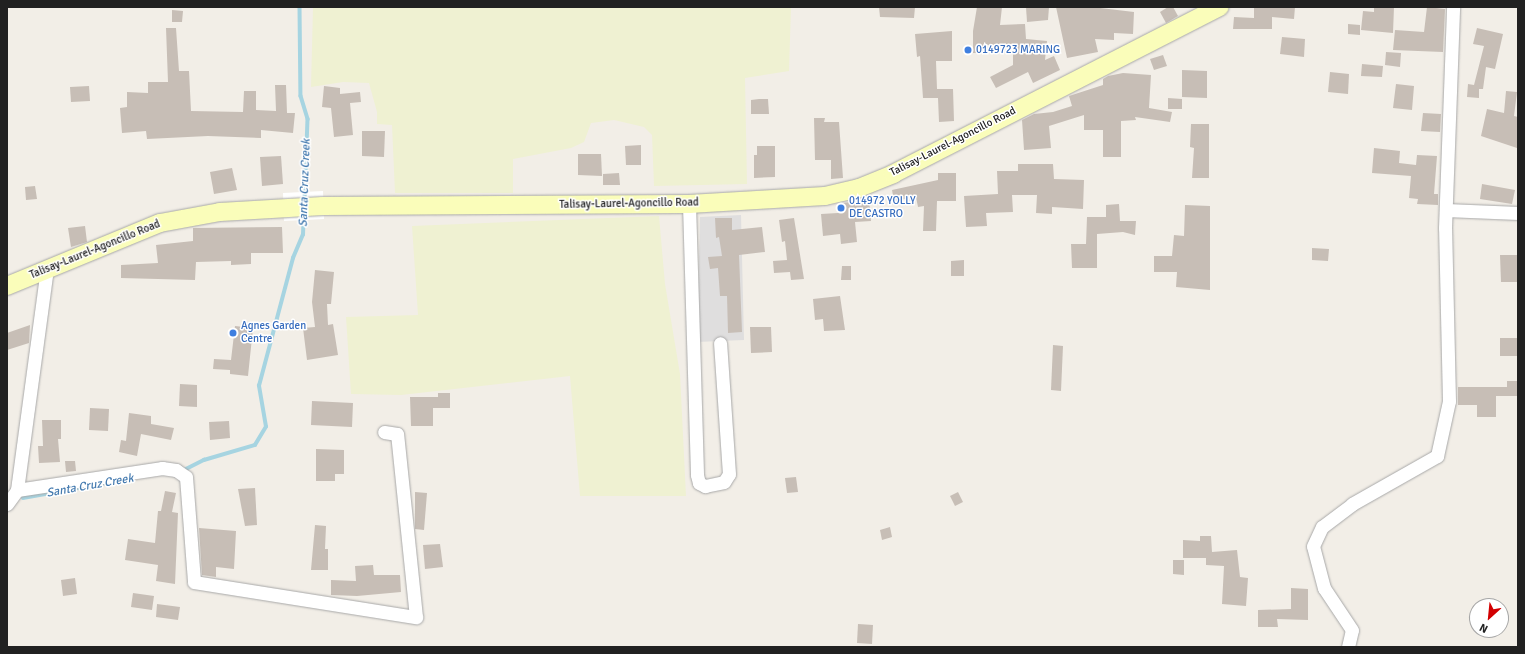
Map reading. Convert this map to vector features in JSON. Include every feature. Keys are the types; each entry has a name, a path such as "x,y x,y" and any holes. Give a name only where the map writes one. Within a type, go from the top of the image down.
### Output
{"main road":[{"name":"Talisay-Laurel-Agoncillo Road","path":"7,286 160,223 220,212 323,206 689,204 825,196 859,188 893,174 1220,7"}],"street":[{"path":"1348,647 1352,630 1324,588 1313,546 1322,527 1352,504 1437,456 1450,401 1446,210 1453,7"},
{"path":"689,204 697,475 699,483 705,486 724,482 729,474 720,344"},
{"path":"1446,210 1518,213"},
{"path":"7,504 17,490 47,269"},
{"path":"17,490 162,468 176,470 186,477 194,582 416,617 397,434 384,432"}],"shaded area":[{"path":"741,215 744,340 697,342 700,217"}],"green space":[{"path":"313,7 791,7 789,71 745,78 747,184 654,186 652,135 644,127 614,120 591,123 584,142 571,148 513,159 513,193 395,193 392,125 377,124 377,112 369,83 343,82 311,87"},
{"path":"659,216 665,284 680,374 686,496 580,496 570,376 401,395 351,394 346,317 418,315 412,226"}],"pier":[{"path":"323,191 324,219 284,221 283,193"}],"building":[{"path":"879,7 915,7 914,18 880,17"},
{"path":"977,7 1002,7 1000,25 1025,24 1026,39 1047,41 1045,60 1054,56 1060,70 1033,83 1028,72 996,88 990,77 1013,65 1013,44 985,45 986,53 973,53 973,31"},
{"path":"1026,7 1049,7 1048,20 1027,22"},
{"path":"1056,7 1092,7 1134,12 1133,34 1114,33 1114,40 1095,39 1098,52 1067,58"},
{"path":"1168,7 1173,7 1178,16 1166,23 1160,12"},
{"path":"1254,7 1295,7 1294,19 1272,17 1272,29 1233,29 1234,17 1254,18"},
{"path":"1374,7 1394,7 1393,33 1361,30 1363,11 1374,12"},
{"path":"1427,7 1445,9 1443,52 1393,50 1395,30 1424,32"},
{"path":"172,10 183,11 182,22 172,22"},
{"path":"1348,24 1360,25 1360,35 1348,34"},
{"path":"166,28 176,28 179,71 189,71 191,111 243,112 244,91 256,91 256,110 276,111 275,85 286,85 287,113 295,113 293,133 261,130 261,138 208,136 147,139 146,131 122,133 120,108 127,107 127,92 148,93 148,82 168,82"},
{"path":"1477,28 1503,34 1495,69 1486,67 1483,89 1479,89 1479,98 1467,97 1468,84 1474,85 1484,46 1473,44"},
{"path":"952,31 952,61 936,61 937,89 953,89 954,121 939,122 938,98 923,98 920,56 917,57 915,34"},
{"path":"1282,37 1305,39 1304,57 1280,54"},
{"path":"1386,52 1401,53 1400,67 1385,65"},
{"path":"1163,55 1167,66 1154,70 1150,59"},
{"path":"1362,64 1383,66 1382,77 1361,76"},
{"path":"1182,70 1207,71 1207,98 1182,97"},
{"path":"1330,72 1349,74 1348,94 1328,92"},
{"path":"1123,73 1151,75 1149,108 1172,112 1170,122 1135,117 1136,120 1121,121 1121,157 1103,157 1103,130 1084,130 1084,115 1049,126 1051,148 1024,150 1022,120 1034,114 1053,112 1072,106 1069,96 1103,85 1103,79 1108,76"},
{"path":"1396,84 1414,86 1412,110 1393,108"},
{"path":"89,86 90,101 71,102 70,87"},
{"path":"324,86 340,88 340,94 360,92 361,102 350,103 353,135 334,137 331,108 322,107"},
{"path":"1506,91 1517,92 1514,116 1518,117 1517,148 1481,136 1487,109 1504,113"},
{"path":"1168,98 1182,99 1182,109 1168,109"},
{"path":"768,99 769,114 751,114 751,100"},
{"path":"1423,113 1441,114 1440,132 1421,131"},
{"path":"814,118 825,118 824,122 839,122 843,178 831,179 831,160 815,160"},
{"path":"1191,124 1209,124 1209,178 1192,178 1194,148 1190,147"},
{"path":"362,131 385,131 384,157 362,156"},
{"path":"641,145 641,165 626,165 625,146"},
{"path":"757,146 775,146 775,177 754,178 754,155 757,155"},
{"path":"1374,148 1400,151 1399,163 1416,165 1417,155 1437,156 1434,194 1438,194 1438,205 1417,204 1418,199 1409,198 1411,176 1372,173"},
{"path":"578,154 601,154 602,176 578,175"},
{"path":"281,156 283,184 262,186 260,157"},
{"path":"1018,164 1053,164 1054,179 1084,180 1083,209 1052,207 1052,214 1036,213 1037,195 1012,195 1013,212 986,213 987,226 966,227 964,196 998,194 997,171 1018,171"},
{"path":"232,168 237,190 214,194 210,172"},
{"path":"619,173 620,185 603,185 603,174"},
{"path":"938,173 956,173 956,201 937,201 936,231 923,231 924,206 918,207 916,197 894,201 892,190 938,180"},
{"path":"1482,184 1515,190 1512,204 1480,199"},
{"path":"35,186 37,199 26,200 25,187"},
{"path":"869,199 871,221 855,222 857,242 841,244 840,234 823,236 821,214 838,213 837,204"},
{"path":"1119,204 1120,221 1136,221 1135,235 1123,232 1097,234 1097,268 1072,268 1071,244 1086,244 1087,217 1106,217 1106,205"},
{"path":"1185,205 1210,206 1210,290 1176,287 1177,272 1154,272 1154,256 1172,256 1174,235 1184,236"},
{"path":"715,218 732,218 732,230 762,227 765,252 739,255 742,332 728,333 727,296 720,296 718,268 710,269 708,257 722,256 719,237 716,238"},
{"path":"794,218 804,279 791,280 790,272 774,273 773,261 787,260 785,241 782,242 779,220"},
{"path":"85,226 87,242 71,247 68,228"},
{"path":"282,227 283,253 251,253 251,264 231,265 231,261 196,262 195,280 121,278 121,265 158,263 156,245 193,241 193,228"},
{"path":"1312,248 1329,249 1328,261 1312,260"},
{"path":"1500,255 1518,255 1518,282 1501,282"},
{"path":"964,260 964,276 951,276 951,261"},
{"path":"842,266 851,266 851,280 841,280"},
{"path":"315,270 334,272 331,304 327,304 328,325 333,324 338,355 307,360 303,328 315,327 312,302"},
{"path":"840,296 845,330 824,331 823,319 815,320 813,299"},
{"path":"30,325 29,343 7,350 7,333"},
{"path":"235,326 253,328 248,376 230,374 230,370 213,369 214,359 231,360"},
{"path":"750,327 771,327 772,352 751,353"},
{"path":"1500,338 1518,338 1518,356 1500,356"},
{"path":"1053,345 1063,346 1061,391 1051,390"},
{"path":"1507,381 1517,381 1517,396 1496,396 1496,417 1477,417 1477,405 1458,405 1458,387 1507,387"},
{"path":"180,384 197,385 197,407 179,406"},
{"path":"438,393 450,393 450,408 433,408 433,426 411,426 410,397 438,397"},
{"path":"312,401 353,403 352,427 311,425"},
{"path":"90,408 109,409 108,431 89,430"},
{"path":"129,413 151,416 151,424 174,428 171,440 141,434 137,456 119,452 121,440 126,441"},
{"path":"42,420 61,420 61,439 58,439 60,462 39,463 38,446 43,446"},
{"path":"229,421 230,438 210,440 209,422"},
{"path":"316,449 344,450 344,474 335,474 335,481 316,481"},
{"path":"65,461 75,461 76,471 66,472"},
{"path":"796,477 798,492 787,493 785,478"},
{"path":"255,488 257,525 245,526 238,489"},
{"path":"165,491 176,493 172,512 178,513 175,584 156,581 158,565 125,560 128,539 155,543 158,511 161,511"},
{"path":"415,492 427,493 424,530 415,529"},
{"path":"958,492 963,502 955,506 950,496"},
{"path":"315,525 326,526 325,549 328,549 328,570 311,570"},
{"path":"890,527 892,537 882,540 880,530"},
{"path":"199,528 236,531 234,569 216,567 216,577 202,575"},
{"path":"1200,536 1211,536 1212,552 1237,550 1240,577 1248,578 1246,606 1222,604 1224,566 1206,565 1206,558 1183,558 1183,540 1200,541"},
{"path":"440,544 443,567 425,569 423,545"},
{"path":"1173,560 1184,560 1184,575 1173,574"},
{"path":"373,565 374,575 400,575 401,592 357,596 331,595 331,580 356,581 355,566"},
{"path":"75,578 77,594 63,596 61,580"},
{"path":"1291,588 1308,589 1308,620 1277,619 1278,627 1258,627 1258,610 1291,609"},
{"path":"133,593 154,596 152,610 131,607"},
{"path":"157,604 180,607 178,620 156,617"},
{"path":"858,624 873,625 872,644 857,643"}],"waterway":[{"name":"Santa Cruz Creek","path":"300,7 301,96 308,119 305,202"},
{"name":"Santa Cruz Creek","path":"186,469 204,460 255,445 266,427 259,386 293,258 303,235 304,212"},
{"name":"Santa Cruz Creek","path":"23,498 118,481"}],"place":[{"name":"0149723 MARING","path":"968,50"},
{"name":"014972 YOLLY DE CASTRO","path":"841,208"},
{"name":"Agnes Garden Centre","path":"233,333"}]}
